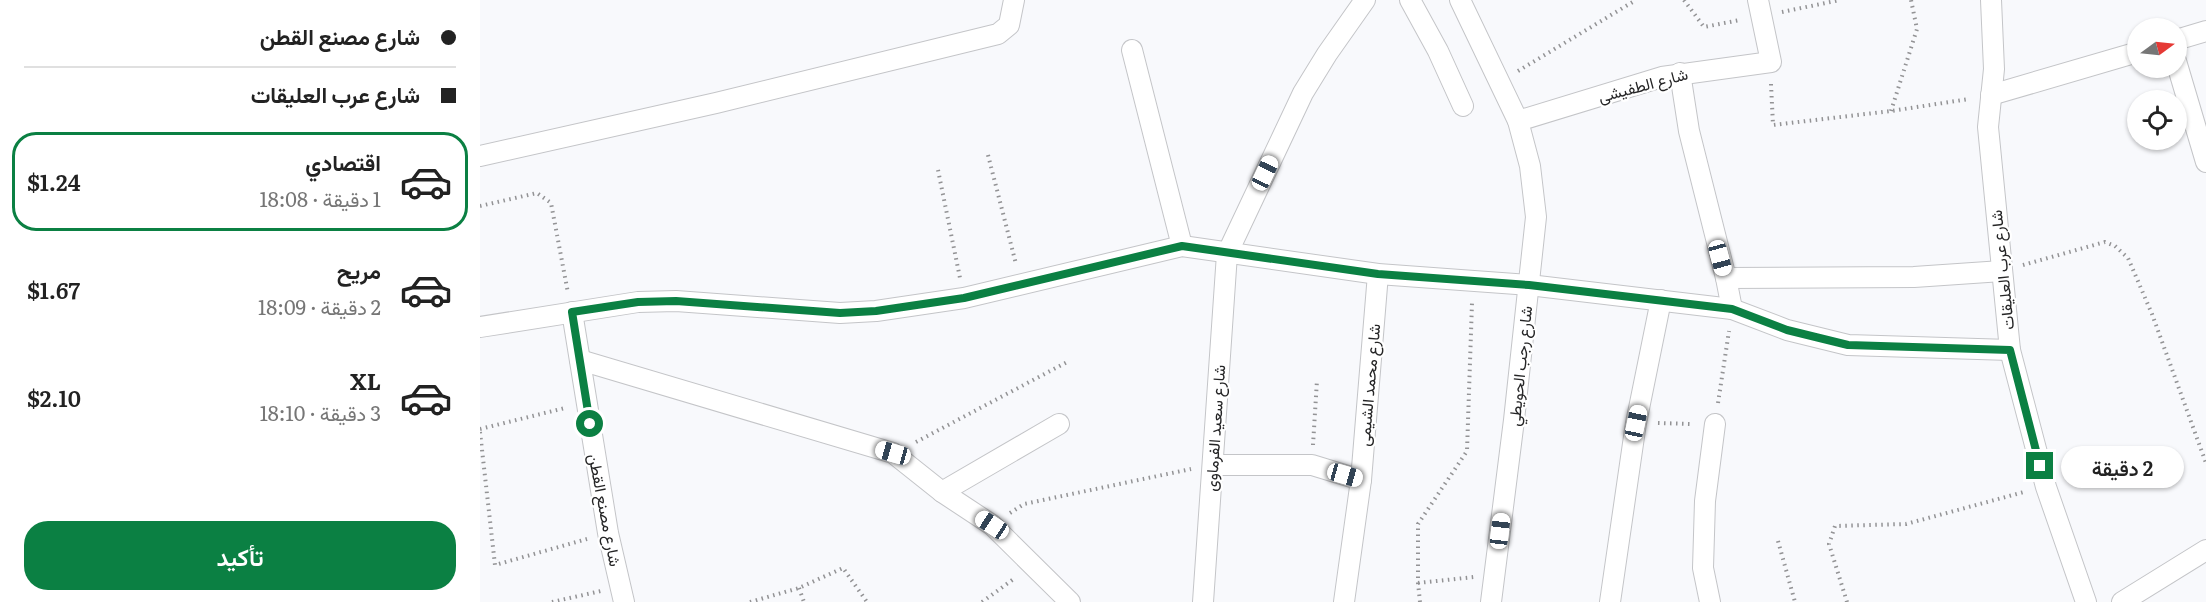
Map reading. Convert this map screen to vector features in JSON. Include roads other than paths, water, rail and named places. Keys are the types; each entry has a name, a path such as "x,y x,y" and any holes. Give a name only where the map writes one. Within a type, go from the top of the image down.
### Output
{"street":[{"path":"480,156 716,103 998,34 1009,25 1014,0"},
{"path":"1227,254 1303,93 1314,73 1365,0"},
{"path":"1410,0 1438,51 1463,106"},
{"name":"شارع رجب الحويطي","path":"1460,0 1518,121 1530,166 1536,216 1491,602"},
{"name":"شارع عرب العليقات","path":"1991,0 1994,69 1988,127 2010,350 2046,487 2086,602"},
{"name":"شارع الطفيشى","path":"1518,121 1680,73 1771,62 1759,8"},
{"path":"2187,37 2206,31"},
{"path":"1132,50 1182,246"},
{"path":"1991,96 2127,55"},
{"path":"1680,73 1689,130 1732,309"},
{"path":"2181,78 2206,162"},
{"path":"480,327 638,302 676,301 840,313 876,311 964,298 1182,246 1378,274 1529,285 1732,309 1787,330 1848,345 2010,350"},
{"name":"شارع سعيد الفرماوى","path":"1203,602 1227,254"},
{"path":"1726,278 1914,277 2002,271"},
{"name":"شارع محمد الشيمى","path":"1344,602 1361,480 1378,274"},
{"path":"1610,602 1636,423 1661,300"},
{"name":"شارع مصنع القطن","path":"572,312 608,533 622,594"},
{"path":"579,360 893,453 942,492 992,525 1070,602"},
{"path":"942,492 1059,424"},
{"path":"1710,602 1703,568 1705,501 1715,424"},
{"path":"1213,465 1312,465 1361,480"},
{"path":"2122,602 2206,550"}]}
